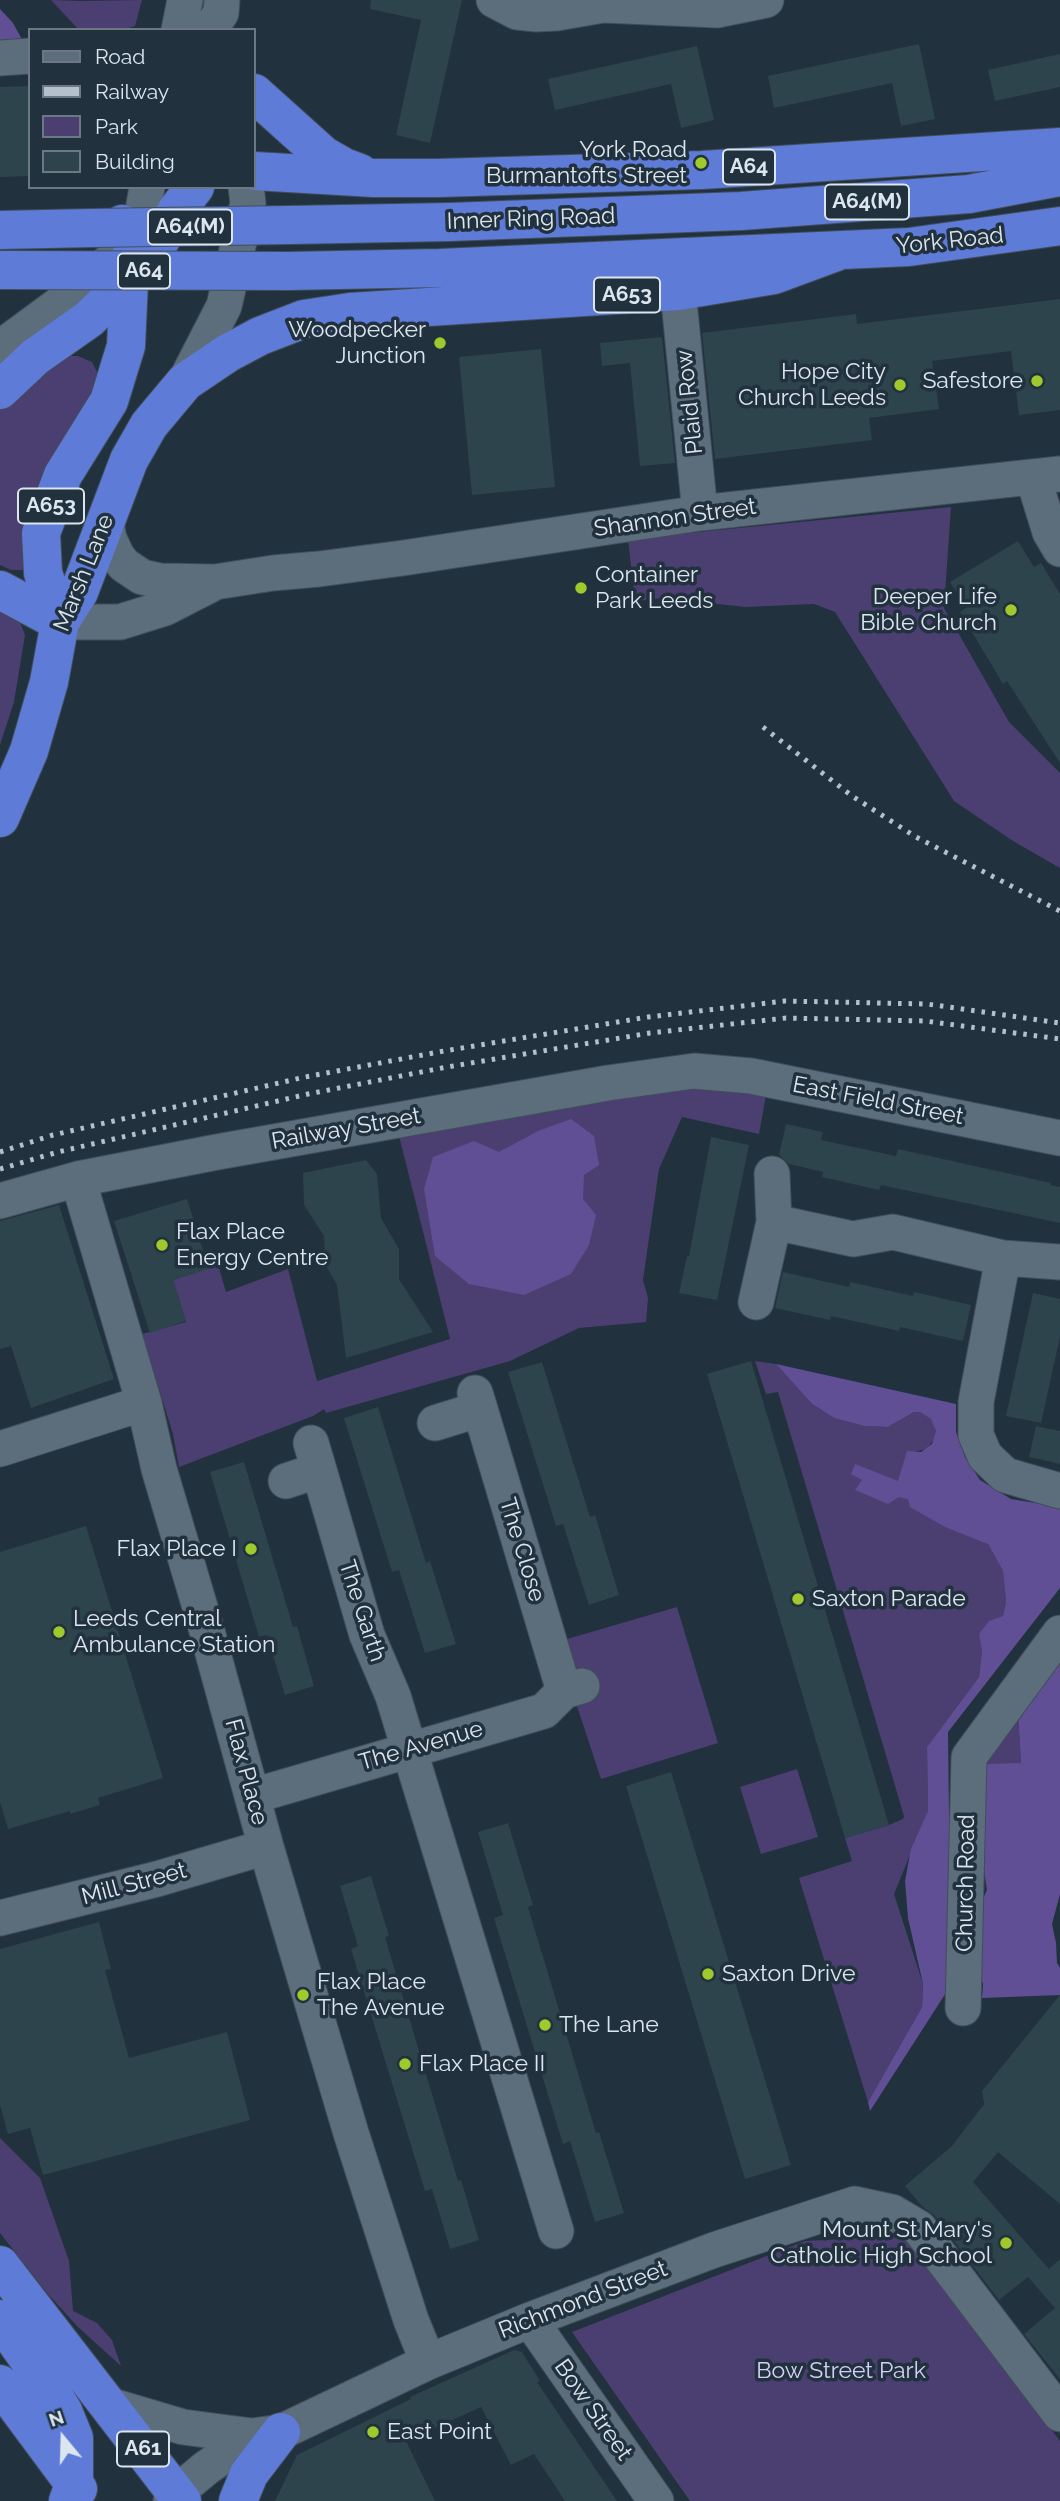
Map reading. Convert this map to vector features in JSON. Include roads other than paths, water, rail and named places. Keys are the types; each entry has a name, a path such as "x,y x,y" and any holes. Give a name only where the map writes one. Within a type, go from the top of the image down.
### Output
{"highway":[{"name":"A64","path":"256,95 323,155 344,167 374,178"},
{"name":"A64","path":"256,171 374,178 702,170 1060,147"},
{"name":"Inner Ring Road","path":"0,230 126,232 741,211 969,194 1060,177"},
{"path":"0,390 18,352 89,319 126,232 166,211 192,189"},
{"name":"York Road","path":"839,251 909,247 1060,226"},
{"name":"A653","path":"60,622 43,573 41,533 63,475 109,401 135,378 147,354 152,322 126,232"},
{"name":"Inner Ring Road","path":"0,270 288,271 440,268 839,251"},
{"name":"A653","path":"185,382 239,347 304,319 350,312 678,292 774,275 839,251"},
{"path":"18,352 73,344 96,354 105,374 109,401"},
{"name":"Marsh Lane","path":"0,818 29,751 49,682 60,622 79,592 129,460 149,425 185,382"},
{"path":"0,590 60,622"},
{"name":"A61","path":"0,2265 109,2405 176,2498"},
{"path":"0,2319 63,2411 74,2438 77,2496"},
{"path":"0,2384 77,2496"},
{"path":"238,2501 267,2434"}],"street":[{"path":"179,28 185,0"},
{"path":"210,28 221,13 222,0"},
{"path":"228,0 231,28"},
{"path":"494,0 517,12 536,14 603,5 717,10 766,0"},
{"path":"0,58 28,56"},
{"path":"185,382 224,306 248,203 246,189"},
{"path":"18,352 57,306 117,255 126,232"},
{"name":"Plaid Row","path":"678,292 700,513"},
{"path":"1046,475 1050,532 1060,549"},
{"name":"Shannon Street","path":"106,523 109,539 117,556 124,565 142,577 162,581 215,582 285,567 403,558 700,513 1046,475"},
{"name":"Shannon Street","path":"60,622 120,622 165,608 215,582"},
{"name":"East Field Street","path":"694,1071 751,1076 1060,1138"},
{"name":"Railway Street","path":"0,1201 78,1179 608,1083 694,1071"},
{"path":"756,1302 774,1222 772,1174"},
{"name":"Flax Place","path":"78,1179 144,1404 159,1469 266,1847 351,2133 411,2320 428,2362"},
{"path":"774,1222 853,1239 893,1232 1003,1258 1060,1262"},
{"path":"1003,1258 976,1402 976,1435 985,1456 1005,1475 1060,1491"},
{"name":"The Close","path":"435,1423 477,1401 573,1688"},
{"path":"0,1449 144,1404"},
{"name":"The Garth","path":"286,1481 315,1457 367,1636 388,1684 410,1749"},
{"name":"Church Road","path":"963,2008 969,1757 1060,1633"},
{"name":"The Avenue","path":"253,1796 544,1710 573,1688"},
{"path":"410,1749 551,2243"},
{"name":"Mill Street","path":"0,1918 157,1879 266,1847"},
{"name":"Richmond Street","path":"176,2498 206,2468 267,2434 428,2362 714,2250 855,2204 892,2212 919,2228 1060,2414"},
{"name":"Bow Street","path":"530,2320 656,2501"},
{"path":"109,2405 183,2427 267,2434"}],"railway":[{"path":"763,727 852,796 916,837 1060,911"},
{"path":"0,1152 53,1135 305,1077 648,1017 785,1001 927,1004 1060,1023"},
{"path":"0,1169 58,1152 308,1094 447,1067 650,1033 786,1018 925,1021 1060,1039"}],"place":[{"name":"York Road Burmantofts Street","path":"701,163"},
{"name":"Woodpecker Junction","path":"440,343"},
{"name":"Safestore","path":"1037,381"},
{"name":"Hope City Church Leeds","path":"900,385"},
{"name":"Container Park Leeds","path":"581,588"},
{"name":"Deeper Life Bible Church","path":"1011,610"},
{"name":"Flax Place Energy Centre","path":"162,1245"},
{"name":"Flax Place I","path":"251,1549"},
{"name":"Saxton Parade","path":"798,1599"},
{"name":"Leeds Central Ambulance Station","path":"59,1632"},
{"name":"Saxton Drive","path":"708,1974"},
{"name":"Flax Place The Avenue","path":"303,1995"},
{"name":"The Lane","path":"545,2025"},
{"name":"Flax Place II","path":"405,2064"},
{"name":"Mount St Mary's Catholic High School","path":"1006,2243"},
{"name":"East Point","path":"373,2432"}],"park label":[{"name":"Bow Street Park","path":"841,2371"}]}
